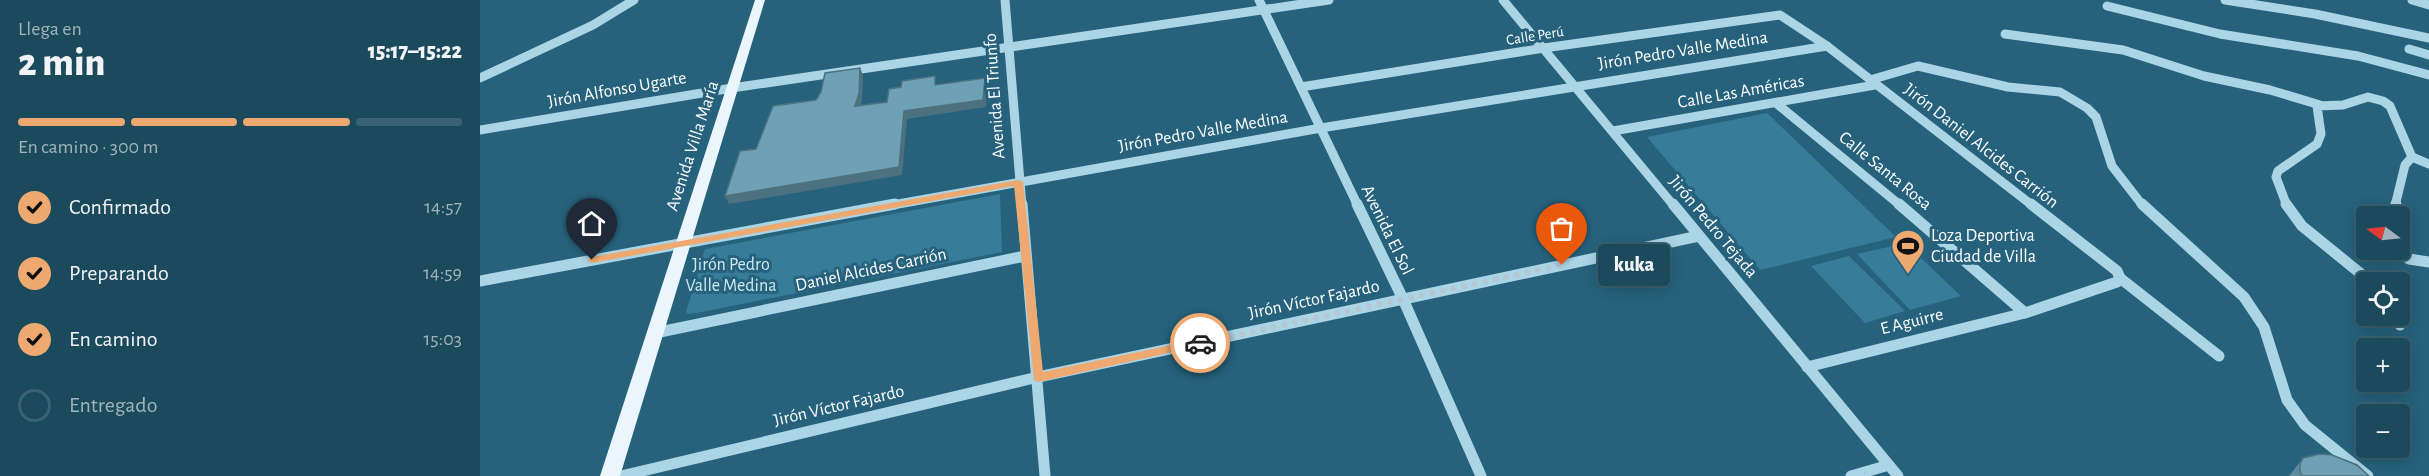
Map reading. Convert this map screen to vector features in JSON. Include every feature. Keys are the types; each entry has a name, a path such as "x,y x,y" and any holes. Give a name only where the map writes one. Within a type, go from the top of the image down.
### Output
{"main road":[{"name":"Avenida Villa María","path":"609,476 760,0"}],"street":[{"path":"480,78 583,30 634,0"},
{"name":"Avenida El Triunfo","path":"1005,0 1018,182 1038,377 1045,476"},
{"name":"Jirón Alfonso Ugarte","path":"480,130 1261,5 1329,0"},
{"name":"Jirón Pedro Tejada","path":"1503,0 1898,476"},
{"path":"2225,0 2315,14 2429,38"},
{"path":"2412,0 2429,5"},
{"name":"Avenida El Sol","path":"1261,5 1403,299 1481,476"},
{"path":"2107,6 2237,37 2292,44 2354,56 2429,75"},
{"name":"Calle Perú","path":"1300,87 1544,48 1774,15"},
{"name":"Jirón Daniel Alcides Carrión","path":"1774,15 1785,16 1827,46 2117,271 2120,278 2219,356"},
{"path":"2005,34 2123,50 2204,76 2251,85 2320,105 2347,104 2367,96 2383,100 2390,106 2412,157 2429,164"},
{"name":"Jirón Pedro Valle Medina","path":"480,281 1320,128 1574,84 1827,46"},
{"path":"2409,49 2429,55"},
{"name":"Calle Las Américas","path":"1613,131 1776,103 1873,82 1918,66 2008,87 2060,93 2087,108 2096,117 2112,166 2142,205 2244,297 2264,327 2287,400 2305,425 2368,476"},
{"name":"Calle Santa Rosa","path":"1776,103 1936,235 2025,313"},
{"path":"2320,105 2317,109 2321,134 2317,144 2284,165 2276,177 2286,204 2302,226 2359,272"},
{"path":"2395,206 2405,165 2412,157"},
{"name":"Jirón Víctor Fajardo","path":"621,476 1038,377 1699,236"},
{"name":"Daniel Alcides Carrión","path":"655,333 1025,256"},
{"path":"2410,259 2429,262"},
{"name":"E Aguirre","path":"1807,367 2025,313 2117,282 2120,278"},
{"path":"1851,476 1889,465"}],"green space":[{"path":"1767,113 1896,237 1760,270 1647,137"},
{"name":"Jirón Pedro Valle Medina","path":"1000,194 1002,252 697,313 688,314 686,312 705,249"},
{"name":"Loza Deportiva Ciudad de Villa","path":"1905,243 1961,296 1910,310 1857,254"},
{"path":"1849,256 1905,311 1865,323 1811,266"}],"building":[{"path":"860,68 859,93 855,106 887,102 889,89 901,87 902,81 935,76 935,85 985,78 983,100 904,111 899,167 725,196 740,151 756,149 773,106 816,100 821,92 825,73"},
{"path":"2320,454 2332,455 2357,465 2369,476 2302,476 2300,464 2303,458"}],"way so far":[{"path":"1200,343 1562,265"}],"place":[{"name":"kuka","path":"1562,265"},
{"name":"Loza Deportiva Ciudad de Villa","path":"1908,275"}],"route":[{"path":"592,260 1018,182 1038,377 1200,343"}]}
